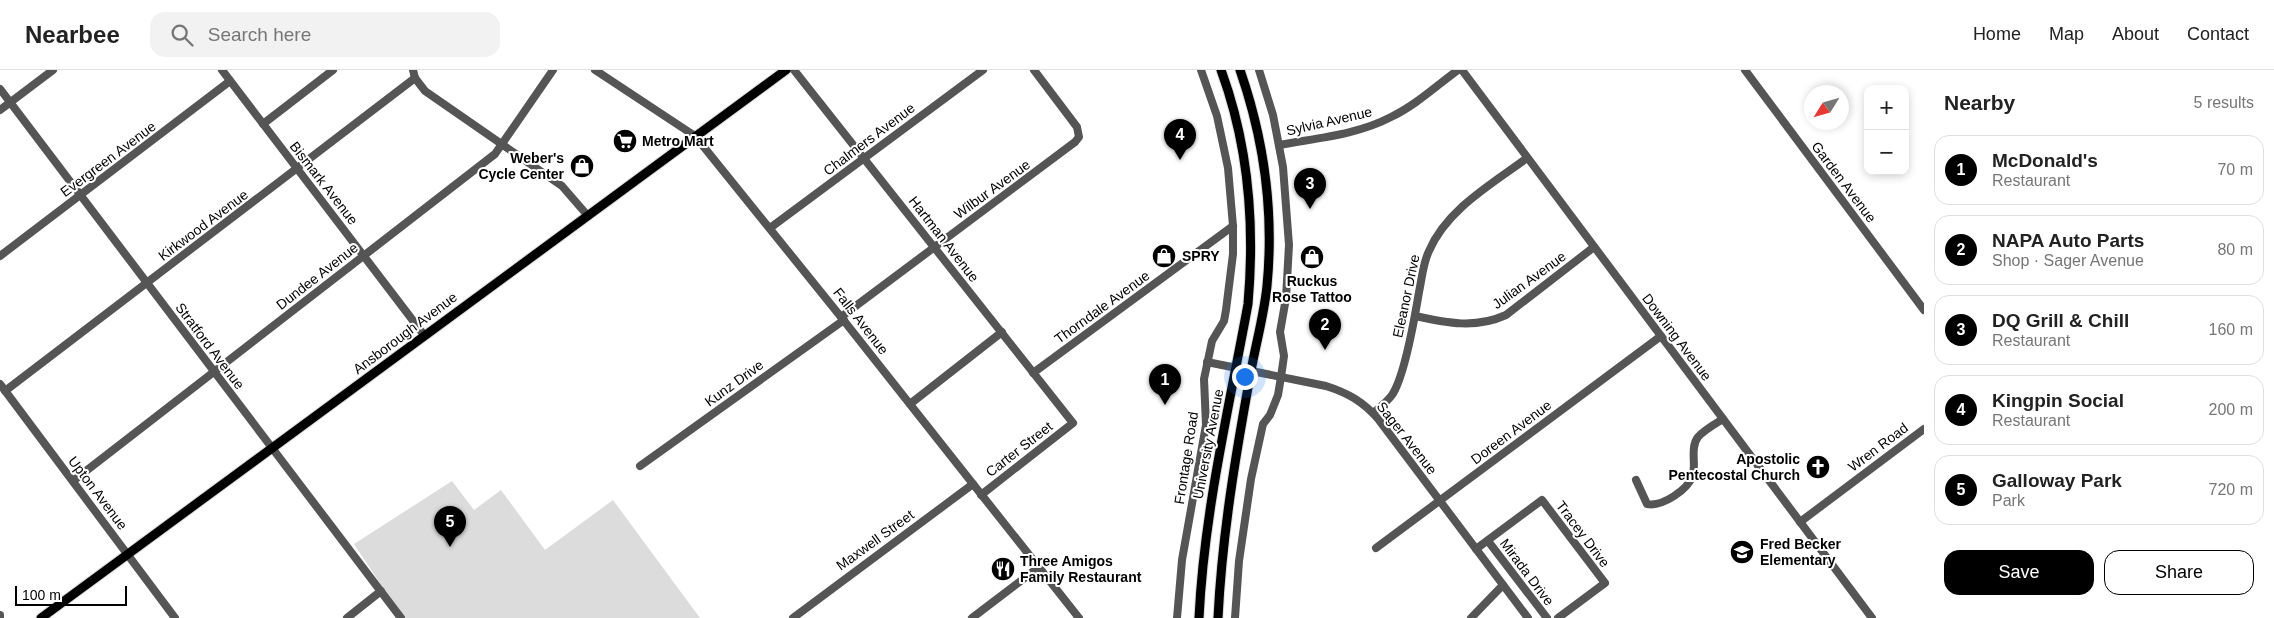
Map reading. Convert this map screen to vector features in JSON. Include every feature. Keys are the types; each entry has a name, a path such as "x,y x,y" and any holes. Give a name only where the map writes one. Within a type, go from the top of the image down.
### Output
{"main road":[{"name":"Ansborough Avenue","path":"41,618 786,70"},
{"name":"University Avenue","path":"1199,618 1202,570 1211,501 1248,304 1250,277 1250,209 1238,124 1220,70"},
{"path":"1218,618 1220,571 1227,516 1251,370 1265,304 1269,225 1268,196 1258,135 1240,70"}],"street":[{"path":"0,110 53,70"},
{"name":"Bismark Avenue","path":"222,70 424,335"},
{"path":"263,124 333,70"},
{"name":"Dundee Avenue","path":"73,481 495,154 553,70"},
{"name":"Falls Avenue","path":"595,70 695,136 842,318 1079,618"},
{"name":"Hartman Avenue","path":"794,70 1073,423"},
{"name":"Chalmers Avenue","path":"770,228 983,70"},
{"name":"Wilbur Avenue","path":"842,318 1076,142 1080,132 1034,70"},
{"name":"Frontage Road","path":"1177,618 1182,560 1206,426 1207,414 1203,389 1207,362 1212,341 1224,321 1232,276 1233,226 1228,168 1222,140 1201,70"},
{"path":"1235,618 1239,561 1251,479 1263,424 1270,415 1278,395 1281,377 1284,356 1280,332 1289,244 1285,183 1279,145 1259,70"},
{"name":"Sylvia Avenue","path":"1279,145 1350,132 1378,123 1405,109 1458,70"},
{"name":"Downing Avenue","path":"1462,70 1872,618"},
{"name":"Garden Avenue","path":"1745,70 1924,310"},
{"path":"414,74 425,91 436,100 562,186 588,216"},
{"name":"Kirkwood Avenue","path":"5,391 297,168 414,74"},
{"name":"Evergreen Avenue","path":"0,256 230,81"},
{"name":"Stratford Avenue","path":"0,89 401,618"},
{"name":"Eleanor Drive","path":"1373,413 1388,401 1397,387 1415,316 1428,252 1442,227 1462,206 1527,158"},
{"name":"Thorndale Avenue","path":"1033,373 1233,226"},
{"name":"Julian Avenue","path":"1415,316 1448,323 1476,324 1491,322 1506,315 1594,247"},
{"name":"Kunz Drive","path":"640,466 842,318"},
{"path":"910,404 1002,332"},
{"name":"Doreen Avenue","path":"1376,548 1661,336"},
{"name":"Sager Avenue","path":"1207,362 1344,391 1359,400 1373,413 1528,618"},
{"name":"Upton Avenue","path":"0,384 175,618"},
{"path":"1636,480 1647,504 1655,506 1664,503 1690,482 1694,474 1694,449 1697,438 1723,419"},
{"name":"Carter Street","path":"981,495 1073,423"},
{"name":"Wren Road","path":"1800,522 1924,429"},
{"name":"Maxwell Street","path":"793,618 973,484"},
{"name":"Tracey Drive","path":"1488,541 1542,500 1605,583 1558,618"},
{"path":"1476,549 1488,541"},
{"name":"Mirada Drive","path":"1488,541 1547,618"},
{"path":"972,618 1039,567"},
{"path":"1471,618 1503,584"},
{"path":"347,618 381,591"}],"shaded area":[{"path":"452,481 474,510 501,490 545,550 613,500 700,618 403,618 354,544"}],"place":[{"name":"Metro Mart","path":"625,141"},
{"name":"Kingpin Social","path":"1180,160"},
{"name":"Weber's Cycle Center","path":"582,166"},
{"name":"DQ Grill & Chill","path":"1310,209"},
{"name":"SPRY","path":"1164,256"},
{"name":"Ruckus Rose Tattoo","path":"1312,257"},
{"name":"NAPA Auto Parts","path":"1325,350"},
{"name":"McDonald's","path":"1165,405"},
{"name":"Apostolic Pentecostal Church","path":"1818,467"},
{"name":"Galloway Park","path":"450,547"},
{"name":"Fred Becker Elementary","path":"1742,552"},
{"name":"Three Amigos Family Restaurant","path":"1003,569"}]}
